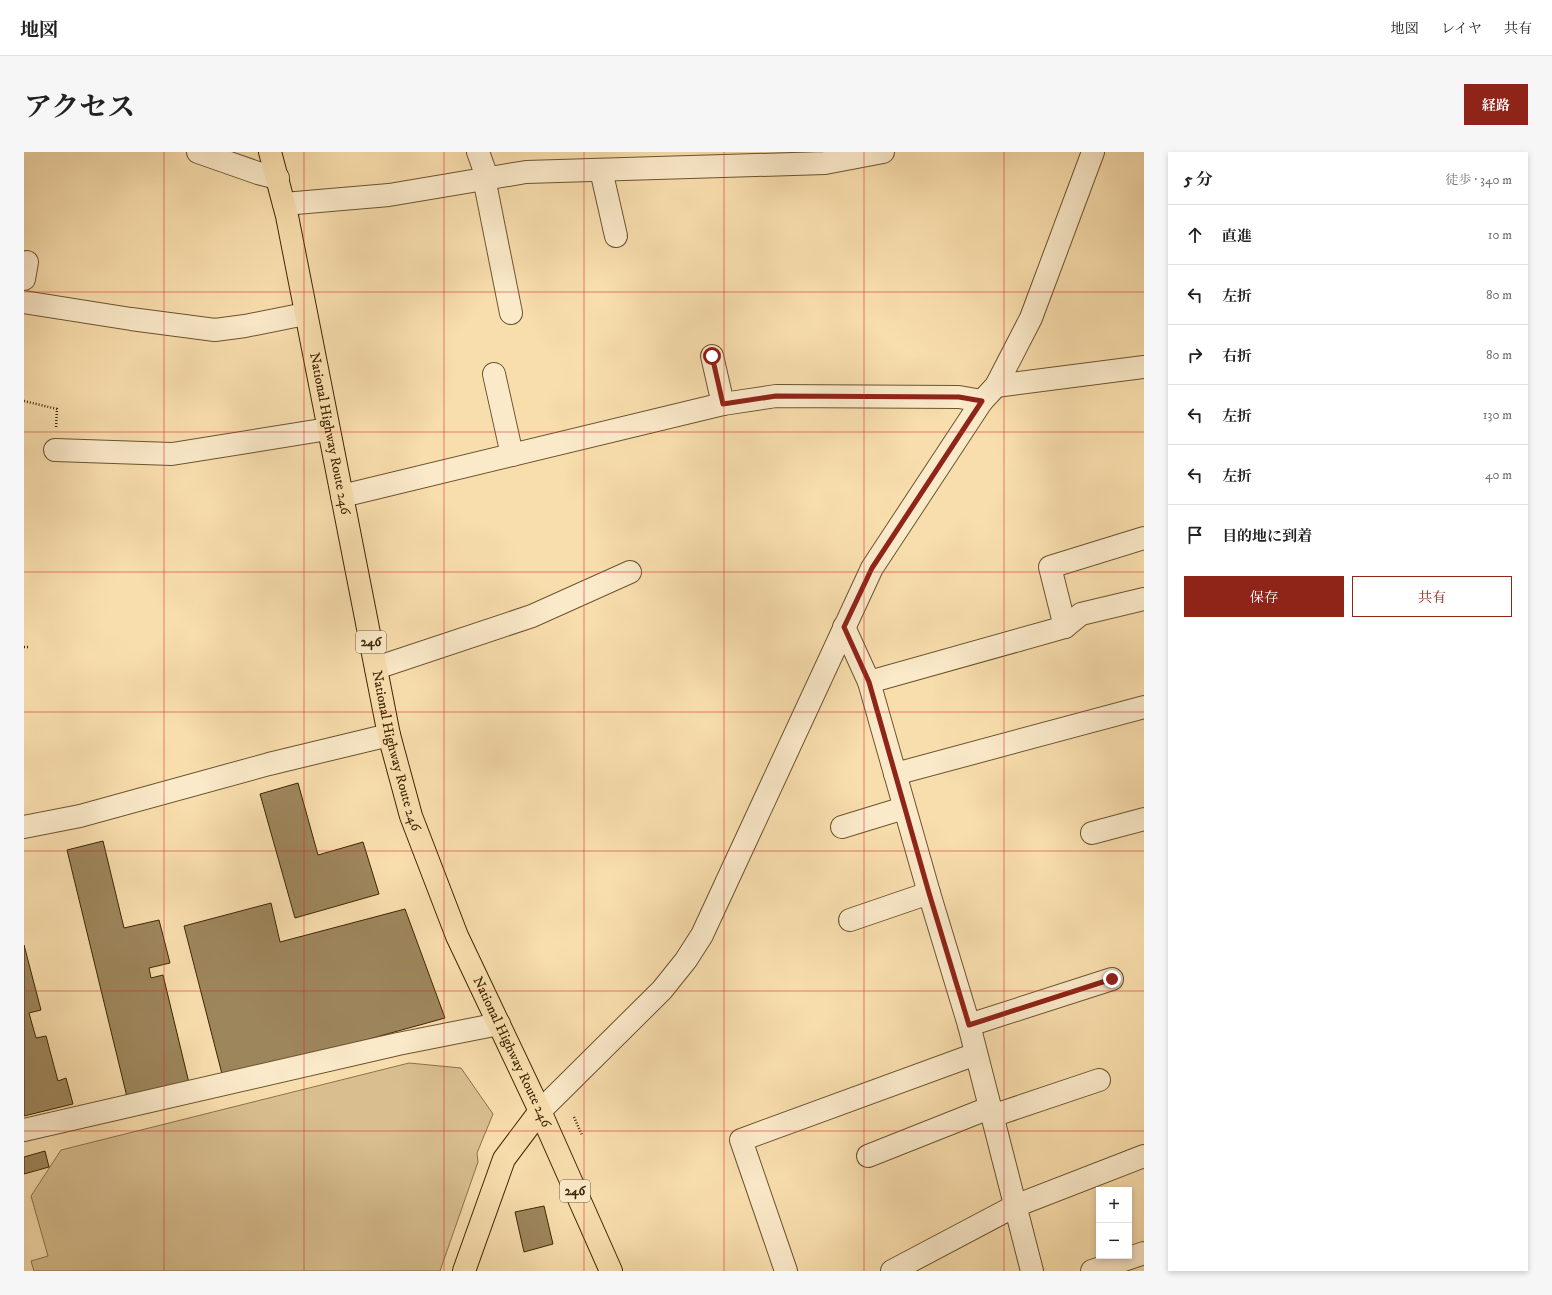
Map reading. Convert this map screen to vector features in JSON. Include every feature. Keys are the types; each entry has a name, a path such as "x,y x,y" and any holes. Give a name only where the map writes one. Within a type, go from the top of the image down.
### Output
{"main road":[{"name":"National Highway Route 246","path":"270,152 284,204 389,735 411,816 457,936 540,1111 611,1271"},
{"path":"464,1271 504,1159 540,1111"}],"street":[{"path":"198,152 258,173 278,178"},
{"path":"478,152 485,178 511,313"},
{"path":"284,204 389,195 526,172 601,170 659,160 825,163 884,152"},
{"path":"540,1111 662,990 686,960 702,935 872,568 989,394 1031,318 1093,152"},
{"path":"601,170 616,236"},
{"path":"24,302 215,330 305,314"},
{"path":"712,356 723,404"},
{"path":"342,496 723,404 776,396 805,395 959,397 989,394 1144,367"},
{"path":"494,374 512,455"},
{"path":"55,450 172,454 328,429"},
{"path":"1065,627 1050,567 1144,538"},
{"path":"376,668 532,616 630,572"},
{"path":"869,682 1065,627 1081,614 1144,599"},
{"path":"844,627 869,682 904,808 969,1025 1032,1271"},
{"path":"895,774 1144,707"},
{"path":"24,827 80,816 269,764 389,735"},
{"path":"842,826 904,808"},
{"path":"1092,833 1144,819"},
{"path":"850,920 929,893"},
{"path":"969,1025 1112,979"},
{"path":"24,1130 398,1044 499,1024"},
{"path":"786,1271 741,1140 976,1054"},
{"path":"868,1156 991,1112 1099,1080"},
{"path":"892,1271 1015,1206 1144,1156"},
{"path":"1092,1271 1144,1253"}],"path":[{"path":"24,402 57,409 55,450"},
{"path":"24,647 30,647"},
{"path":"574,1117 582,1135"}],"shaded area":[{"path":"409,1063 461,1068 493,1114 477,1153 478,1162 440,1271 34,1271 31,1261 48,1256 31,1196 61,1150"}],"building":[{"path":"298,783 318,855 363,842 379,894 295,918 260,794"},
{"path":"103,841 124,928 159,920 170,963 149,968 151,978 163,975 189,1083 127,1097 67,850"},
{"path":"271,903 280,942 405,909 445,1018 228,1078 222,1074 184,926"},
{"path":"24,945 41,1010 29,1013 36,1038 46,1036 58,1081 66,1078 73,1104 24,1116"},
{"path":"45,1151 49,1167 24,1174 24,1157"},
{"path":"544,1206 553,1244 524,1252 515,1212"}],"route":[{"path":"712,356 723,404 776,396 805,395 959,397 982,401 872,568 844,627 869,682 904,808 969,1025 1112,979"}]}
